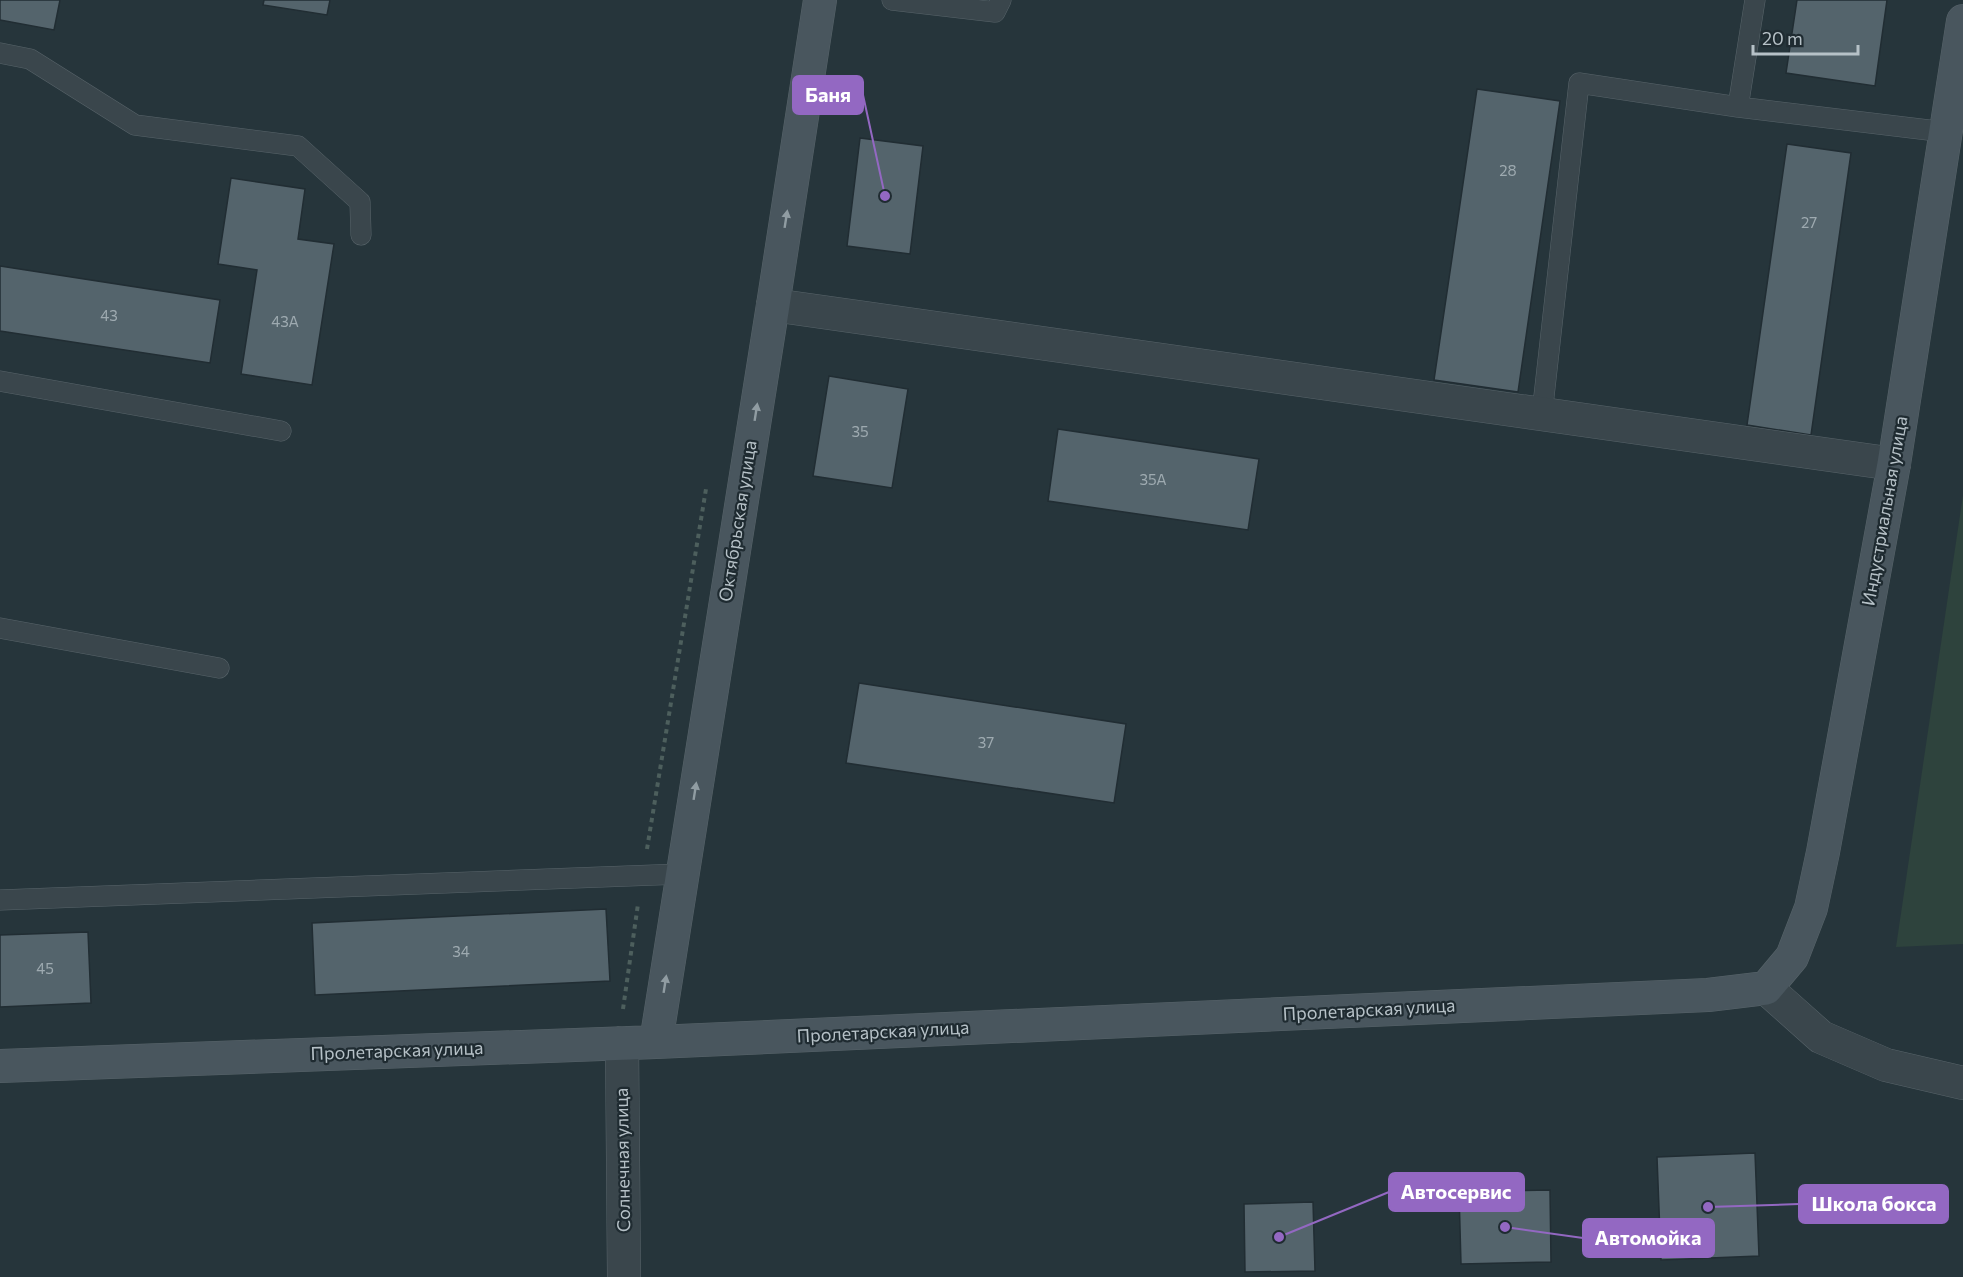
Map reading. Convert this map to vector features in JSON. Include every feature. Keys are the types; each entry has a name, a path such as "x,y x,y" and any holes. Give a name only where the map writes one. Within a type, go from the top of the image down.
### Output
{"main road":[{"name":"Октябрьская улица","path":"656,1042 820,0"},
{"name":"Индустриальная улица","path":"1766,988 1792,957 1811,908 1824,852 1894,464 1963,21"},
{"name":"Пролетарская улица","path":"0,1066 656,1042 1708,995 1766,988"}],"street":[{"path":"773,305 1894,464"},
{"path":"1766,988 1821,1037 1886,1065 1963,1083"},
{"name":"Солнечная улица","path":"622,1043 624,1277"}],"lane":[{"path":"892,0 995,12 1001,0"},
{"path":"1738,107 1755,0"},
{"path":"0,53 30,58 135,125 298,146 360,202 361,235"},
{"path":"1542,414 1579,83 1738,107 1945,132"},
{"path":"0,381 281,432"},
{"path":"0,628 219,668"},
{"path":"0,900 681,874"}],"green space":[{"path":"1963,495 1963,944 1896,947"}],"building":[{"path":"0,0 60,0 54,30 0,20"},
{"path":"264,0 330,0 327,15 263,5"},
{"path":"1797,0 1887,0 1875,86 1786,73"},
{"path":"1477,89 1560,101 1518,392 1434,380"},
{"path":"860,138 923,146 910,254 847,246"},
{"path":"1787,144 1851,153 1811,435 1747,425"},
{"path":"231,178 305,189 298,239 334,244 312,385 241,374 257,270 218,264"},
{"path":"0,266 220,300 210,363 0,331"},
{"path":"829,376 908,389 892,488 813,476"},
{"path":"1058,429 1259,459 1248,530 1048,501"},
{"path":"859,683 1126,724 1114,803 846,763"},
{"path":"606,909 610,981 315,995 312,923"},
{"path":"88,932 91,1003 0,1007 0,935"},
{"path":"1755,1153 1759,1256 1661,1260 1657,1157"},
{"path":"1550,1190 1551,1262 1461,1264 1459,1192"},
{"path":"1313,1202 1315,1271 1245,1272 1244,1204"}],"place":[{"name":"Баня","path":"885,196"},
{"name":"Школа бокса","path":"1708,1207"},
{"name":"Автомойка","path":"1505,1227"},
{"name":"Автосервис","path":"1279,1237"}]}
